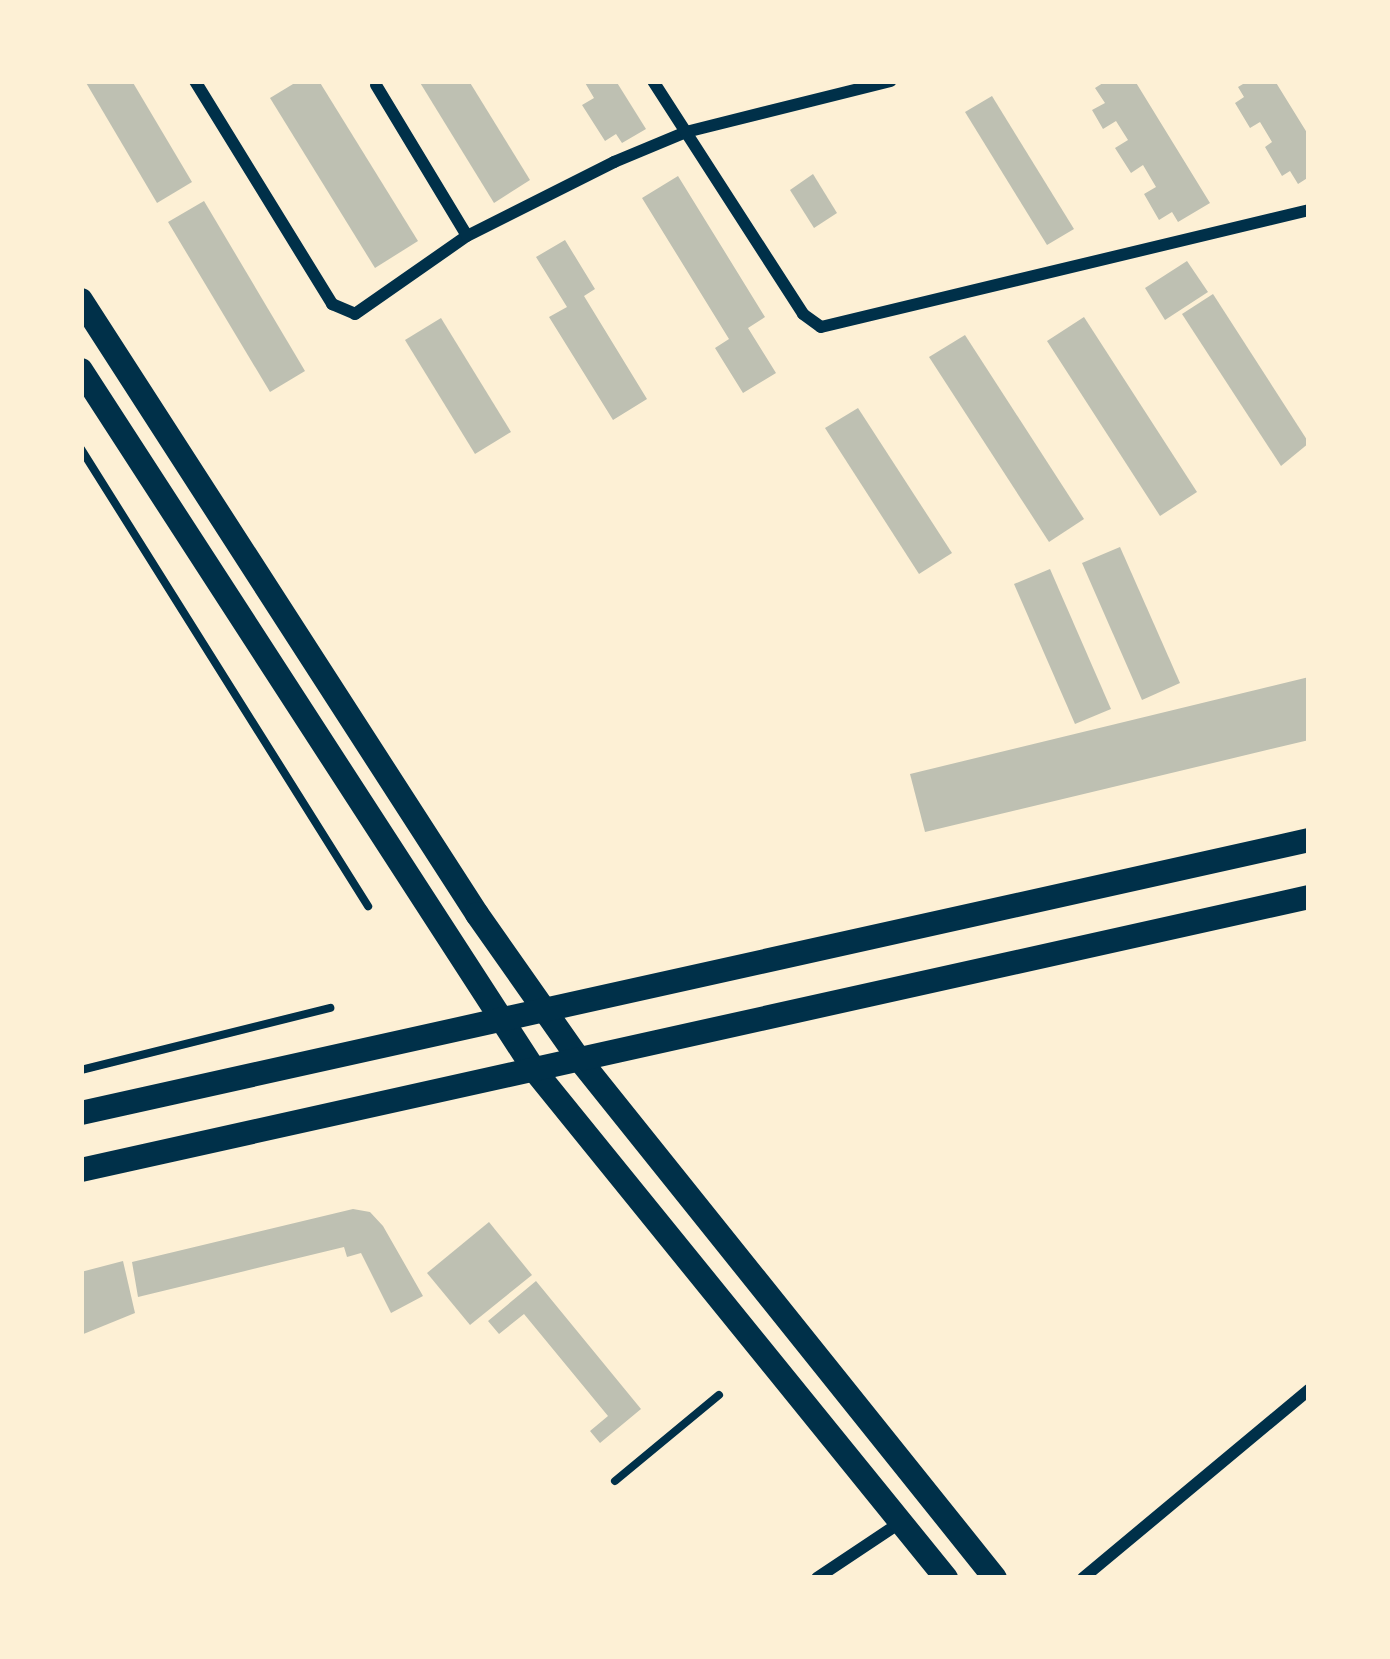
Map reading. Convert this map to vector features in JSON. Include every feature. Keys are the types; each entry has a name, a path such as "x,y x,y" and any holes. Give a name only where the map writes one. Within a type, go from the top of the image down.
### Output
{"main road":[{"path":"81,300 579,1059 994,1578"},
{"path":"81,370 535,1070 946,1578"},
{"path":"81,1113 1309,840"},
{"path":"81,1170 1309,897"}],"street":[{"path":"195,81 332,304 342,313 355,314 467,236 686,132 891,81"},
{"path":"653,81 802,314 821,327 1309,210"},
{"path":"376,85 467,236"},
{"path":"1082,1578 1309,1390"},
{"path":"818,1578 901,1522"}],"lane":[{"path":"81,449 368,906"},
{"path":"81,1070 330,1008"},
{"path":"615,1481 719,1396"}],"building":[{"path":"85,81 132,81 192,182 157,203"},
{"path":"298,81 319,81 418,241 375,268 270,98"},
{"path":"419,81 469,81 530,180 494,203"},
{"path":"584,81 616,81 646,129 622,143 616,134 605,141 582,105 594,98"},
{"path":"1106,81 1135,81 1210,203 1178,222 1172,212 1159,220 1144,194 1156,187 1143,165 1131,173 1115,148 1128,140 1116,121 1103,129 1092,110 1105,103 1095,88"},
{"path":"1248,81 1275,81 1309,136 1309,177 1298,184 1290,171 1282,176 1265,147 1272,142 1260,122 1250,128 1235,103 1244,97 1238,87"},
{"path":"992,96 1074,229 1047,245 965,112"},
{"path":"813,174 837,213 814,228 790,190"},
{"path":"678,176 765,317 748,328 776,373 743,393 715,348 729,339 642,198"},
{"path":"204,201 305,371 270,392 168,222"},
{"path":"565,240 595,289 584,296 647,399 613,420 549,317 567,307 536,257"},
{"path":"1187,261 1208,292 1165,320 1145,288"},
{"path":"1213,294 1309,443 1281,466 1182,314"},
{"path":"1084,317 1197,492 1160,516 1047,341"},
{"path":"441,318 511,432 475,454 405,340"},
{"path":"965,335 1084,519 1049,542 929,357"},
{"path":"858,408 952,553 919,574 825,428"},
{"path":"1120,547 1180,683 1142,700 1082,563"},
{"path":"1050,569 1111,709 1075,724 1014,584"},
{"path":"1309,677 1309,740 925,832 910,774"},
{"path":"353,1209 370,1212 383,1226 423,1296 391,1313 361,1253 347,1257 344,1247 138,1297 132,1262"},
{"path":"489,1222 532,1275 470,1325 427,1273"},
{"path":"123,1261 135,1313 81,1335 81,1272"},
{"path":"536,1281 641,1409 600,1443 590,1431 608,1416 524,1314 499,1334 488,1321"}]}
